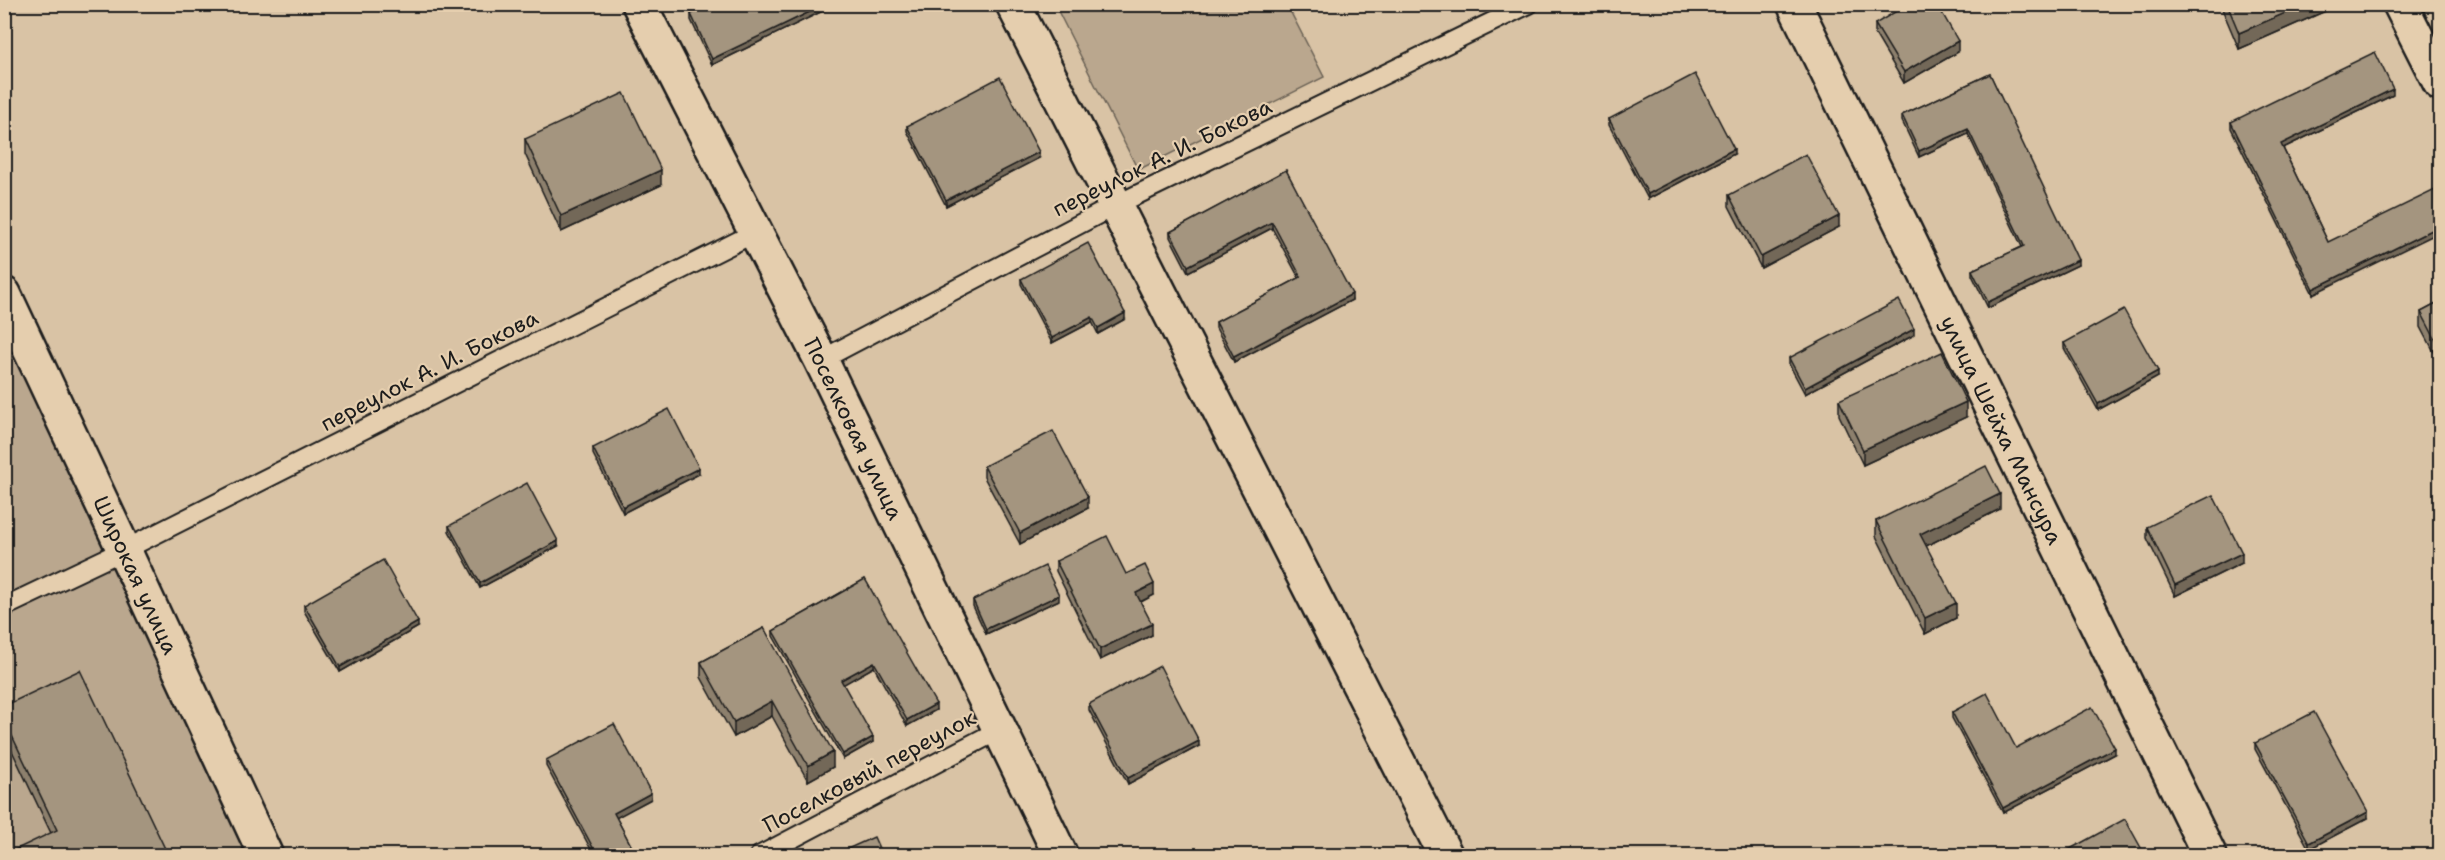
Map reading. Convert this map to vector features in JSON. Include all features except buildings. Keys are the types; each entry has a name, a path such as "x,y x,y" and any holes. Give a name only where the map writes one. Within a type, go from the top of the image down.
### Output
{"street":[{"name":"Поселковая улица","path":"639,4 821,360 1061,855"},
{"path":"1012,4 1446,855"},
{"name":"улица Шейха Мансура","path":"1794,4 2210,855"},
{"path":"2400,4 2440,83"},
{"name":"Широкая улица","path":"4,294 266,855"}],"lane":[{"name":"переулок А. И. Бокова","path":"821,360 1114,206 1529,4"},
{"name":"переулок А. И. Бокова","path":"4,607 124,550 756,232"},
{"name":"Поселковый переулок","path":"759,855 1001,729"}],"shaded area":[{"path":"1055,5 1287,5 1324,77 1138,170"},
{"path":"4,294 266,855 5,855"}]}
